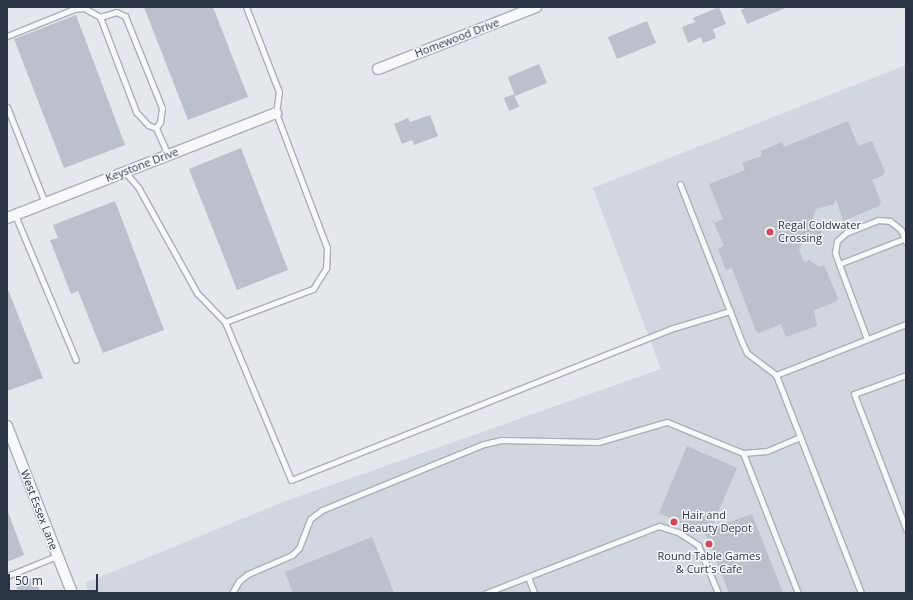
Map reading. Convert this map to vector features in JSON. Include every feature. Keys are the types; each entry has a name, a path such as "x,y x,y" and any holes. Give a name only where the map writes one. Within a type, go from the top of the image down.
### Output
{"street":[{"name":"Homewood Drive","path":"378,69 536,7"},
{"name":"Keystone Drive","path":"11,216 276,113"},
{"name":"West Essex Lane","path":"7,426 72,593"}],"lane":[{"path":"225,322 313,289 326,268 327,248 276,113 279,92 246,7"},
{"path":"7,36 74,9 84,8 100,17 136,112 148,125 156,128 168,155"},
{"path":"100,17 116,12 125,16 162,108 160,122 156,128"},
{"path":"7,107 45,203"},
{"path":"125,172 138,187 197,293 225,322 291,480 670,329 730,310"},
{"path":"680,184 748,353 776,375 861,593"},
{"path":"11,216 76,360"},
{"path":"839,264 906,239 901,230 890,221 878,220 846,233 837,241 835,253 839,264 867,339"},
{"path":"776,375 906,324"},
{"path":"906,375 854,394 906,529"},
{"path":"232,593 239,581 248,574 292,555 299,548 310,519 322,510 484,444 502,440 598,442 667,422 743,453 767,451 800,437"},
{"path":"743,453 798,593"},
{"path":"486,593 659,526 678,532 698,545 718,593"},
{"path":"7,576 57,556"},
{"path":"528,577 534,593"}],"shaded area":[{"path":"906,65 906,593 89,593 85,583 286,501 661,369 593,188"}],"building":[{"path":"144,7 213,7 248,97 188,120"},
{"path":"719,7 726,24 713,29 716,38 703,43 701,37 688,43 682,27 695,22 693,18"},
{"path":"747,7 788,7 747,24 741,10"},
{"path":"76,15 125,145 64,168 14,39"},
{"path":"647,21 656,43 617,59 608,37"},
{"path":"539,64 547,83 515,96 508,77"},
{"path":"514,94 519,107 509,111 504,98"},
{"path":"430,115 438,136 414,145 412,140 402,144 394,124 408,118 410,122"},
{"name":"Regal Coldwater Crossing","path":"848,121 858,146 872,141 885,172 882,176 872,180 881,202 879,206 843,221 836,199 834,204 816,209 811,223 823,229 817,242 806,235 799,250 804,262 809,260 819,267 824,265 838,298 836,302 814,310 817,326 786,337 781,324 759,333 756,331 732,268 726,270 718,249 724,246 714,223 723,219 709,184 745,170 742,163 762,156 761,151 782,142 784,147"},
{"path":"241,148 288,270 237,290 189,169"},
{"path":"115,201 164,330 103,353 78,291 71,294 50,240 58,238 53,225"},
{"path":"7,287 43,378 7,391"},
{"path":"687,446 737,468 711,529 752,514 783,593 729,593 706,535 659,513"},
{"path":"7,509 24,555 7,562"},
{"path":"372,537 394,593 293,593 285,572"},
{"path":"34,577 41,593 19,593 16,585"}],"place":[{"name":"Regal Coldwater Crossing","path":"770,232"},
{"name":"Hair and Beauty Depot","path":"674,522"},
{"name":"Round Table Games & Curt's Cafe","path":"709,544"}]}
